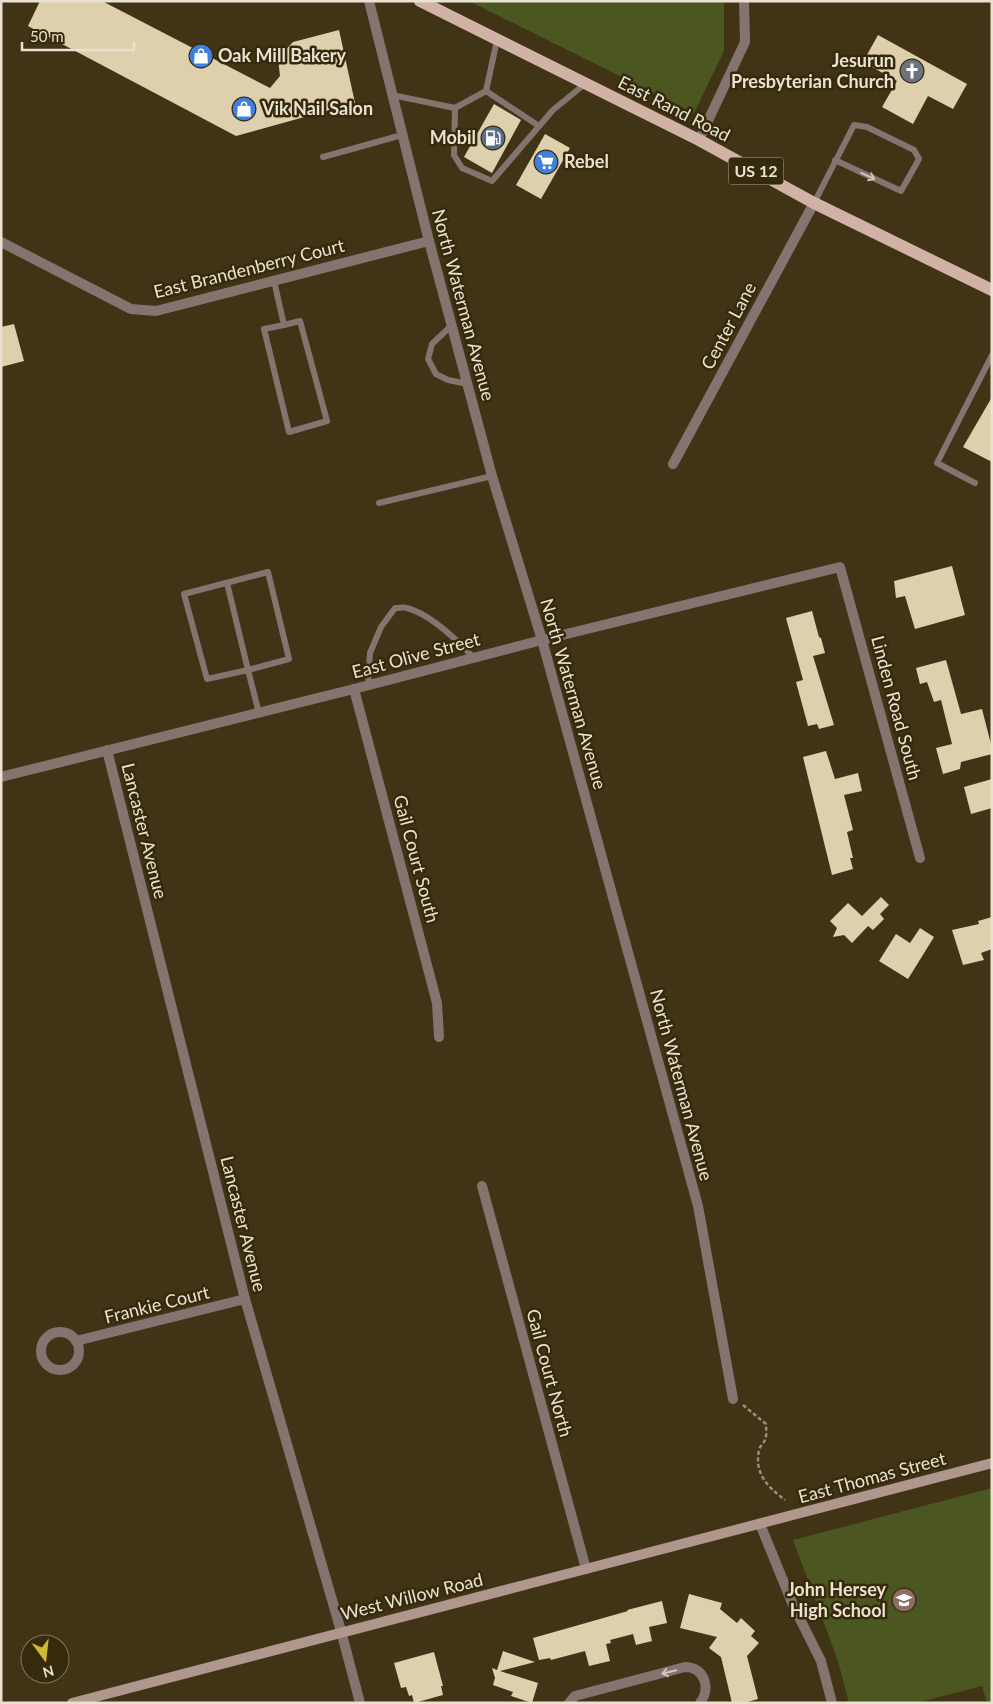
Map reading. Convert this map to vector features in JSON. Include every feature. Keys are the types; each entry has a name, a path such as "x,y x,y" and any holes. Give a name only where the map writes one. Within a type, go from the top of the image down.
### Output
{"main road":[{"name":"East Rand Road","path":"420,1 699,140 814,203 991,289"}],"street":[{"name":"North Waterman Avenue","path":"369,1 429,240 492,476 542,640 698,1206 733,1399"},
{"path":"699,140 745,42 744,1"},
{"name":"Center Lane","path":"673,464 814,203"},
{"name":"East Brandenberry Court","path":"1,242 130,309 156,311 429,240"},
{"name":"East Olive Street","path":"1,777 368,686 542,640 840,567"},
{"name":"Linden Road South","path":"840,567 920,858"},
{"name":"Gail Court South","path":"354,689 437,1003 439,1037"},
{"name":"Lancaster Avenue","path":"107,750 245,1299 360,1703"},
{"name":"Gail Court North","path":"482,1186 586,1569"},
{"name":"Frankie Court","path":"76,1341 245,1299"},
{"name":"East Thomas Street","path":"760,1524 992,1462"},
{"path":"760,1524 792,1605 821,1661 832,1703"},
{"name":"West Willow Road","path":"72,1703 760,1524"},
{"path":"569,1703 575,1696 691,1667 702,1674 706,1681 706,1694 700,1703"}],"lane":[{"path":"392,95 454,108 486,91 497,40"},
{"path":"454,108 454,155 462,168 492,181 553,110 586,83"},
{"path":"486,91 539,126"},
{"path":"814,203 835,160 854,125 868,127 914,150 919,159 901,191 835,160"},
{"path":"323,157 402,135"},
{"path":"274,281 284,325"},
{"path":"300,321 328,421 288,432 264,330 284,325 300,321"},
{"path":"452,325 432,344 428,359 436,374 448,380 468,384"},
{"path":"976,483 937,463 992,355"},
{"path":"379,503 492,476"},
{"path":"268,572 290,659 248,670 208,679 184,594 268,572"},
{"path":"227,583 259,713"},
{"path":"368,686 370,653 381,627 395,608 406,607 424,616 451,634 474,658"}],"path":[{"path":"733,1399 766,1424 766,1438 759,1448 757,1463 764,1481 785,1500"}],"green space":[{"path":"469,1 724,1 724,51 694,113"},
{"name":"John Hersey High School","path":"992,1488 992,1703 987,1703 982,1686 916,1703 849,1703 838,1661 793,1540"}],"building":[{"path":"40,1 102,1 270,88 280,76 278,58 293,42 339,30 355,103 236,136 28,26"},
{"name":"Jesurun Presbyterian Church","path":"878,35 967,84 953,109 928,96 913,124 882,107 897,81 863,62"},
{"name":"Mobil","path":"494,104 521,120 492,173 464,157"},
{"name":"Rebel","path":"545,134 570,148 541,199 516,185"},
{"path":"14,324 24,361 1,367 1,327"},
{"path":"992,397 992,462 963,447"},
{"path":"952,566 965,615 915,629 905,596 896,598 894,581"},
{"path":"812,611 825,653 813,656 834,725 819,729 817,724 808,726 796,682 803,680 786,618"},
{"path":"946,660 961,714 982,709 992,754 961,762 960,769 943,774 936,748 952,744 941,700 934,702 927,682 920,684 916,668"},
{"path":"826,751 835,779 858,773 862,791 844,795 853,830 847,832 853,858 850,858 853,869 832,875 803,757"},
{"path":"992,779 992,808 971,814 964,787"},
{"path":"881,897 889,905 880,914 884,919 873,930 868,926 852,943 844,935 833,937 837,928 830,921 848,903 862,916"},
{"path":"992,917 992,949 981,953 984,960 963,965 952,930 979,924 978,921"},
{"path":"920,928 934,937 908,979 879,961 896,934 910,943"},
{"path":"689,1594 722,1603 720,1609 737,1623 741,1618 755,1631 751,1636 759,1643 747,1656 758,1699 744,1703 732,1703 721,1657 709,1648 717,1637 680,1628"},
{"path":"662,1601 667,1623 649,1627 652,1641 636,1645 633,1634 610,1640 611,1643 606,1644 610,1661 589,1666 585,1651 551,1660 550,1658 539,1660 533,1638"},
{"path":"503,1651 535,1662 500,1671 538,1683 532,1703 511,1696 513,1692 493,1685 495,1678 492,1668 497,1670"},
{"path":"434,1652 443,1686 441,1686 443,1695 414,1703 412,1695 409,1696 406,1687 401,1688 394,1663"}],"place":[{"name":"Oak Mill Bakery","path":"201,56"},
{"name":"Jesurun Presbyterian Church","path":"912,71"},
{"name":"Vik Nail Salon","path":"244,109"},
{"name":"Mobil","path":"493,138"},
{"name":"Rebel","path":"546,162"},
{"name":"John Hersey High School","path":"904,1600"}]}
